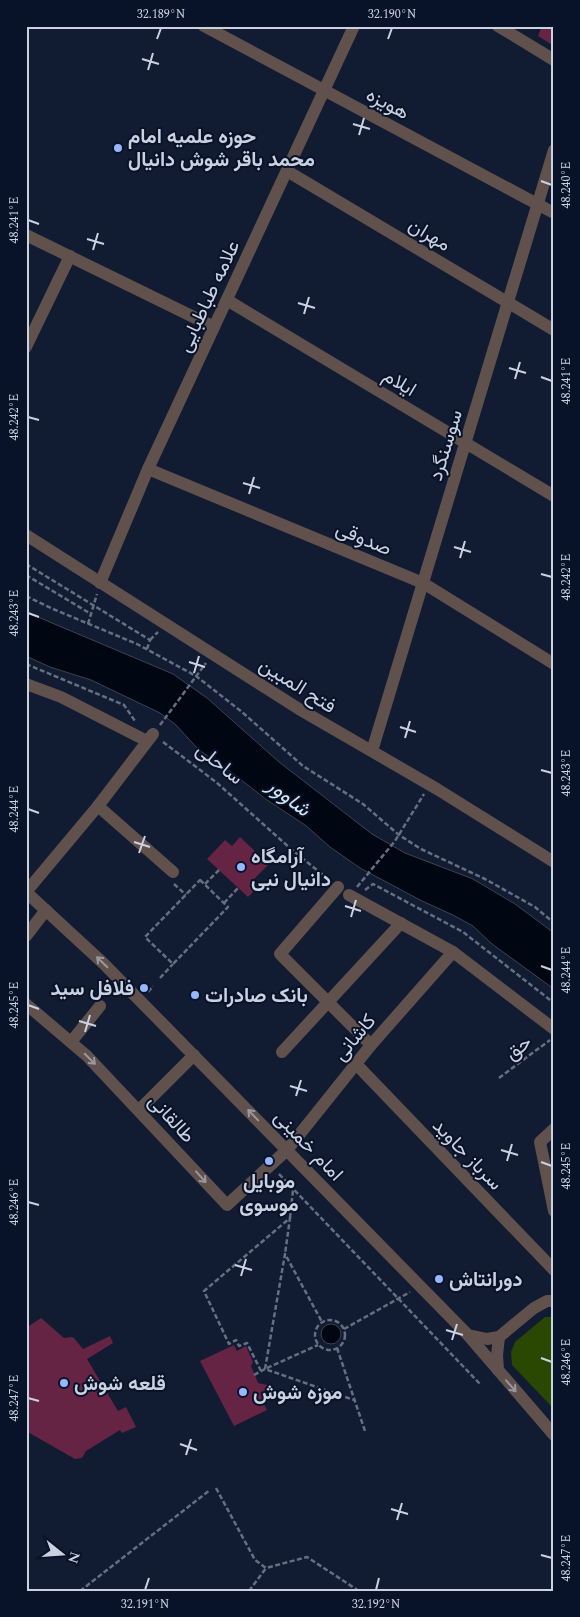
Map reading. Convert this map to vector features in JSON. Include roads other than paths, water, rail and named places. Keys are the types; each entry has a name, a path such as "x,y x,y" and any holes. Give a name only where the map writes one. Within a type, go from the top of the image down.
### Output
{"street":[{"name":"هویزه","path":"204,26 554,213"},
{"name":"علامه طباطبایی","path":"100,582 148,468 354,26"},
{"path":"498,26 554,60"},
{"name":"سوسنگرد","path":"372,751 554,150"},
{"name":"مهران","path":"287,171 554,330"},
{"path":"26,235 214,327"},
{"path":"26,347 70,256"},
{"name":"ایلام","path":"227,300 554,496"},
{"name":"صدوقی","path":"148,468 423,583 554,664"},
{"name":"فتح المبین","path":"26,535 299,709 429,784 554,862"},
{"path":"26,684 61,696 152,734 98,806 26,892"},
{"path":"98,806 173,872"},
{"path":"338,887 280,954 371,1046"},
{"name":"امام خمینی","path":"26,892 103,963 421,1286 468,1335 554,1434"},
{"path":"349,895 453,952 554,1030"},
{"path":"26,936 46,910"},
{"path":"282,1052 401,923"},
{"name":"کاشانی","path":"287,1150 371,1046 453,952"},
{"name":"طالقانی","path":"26,1004 87,1056 227,1205 287,1150"},
{"path":"71,1042 100,1006"},
{"path":"139,1110 194,1055"},
{"name":"سرباز جاوید","path":"356,1064 554,1270"},
{"path":"554,1129 540,1142 554,1211"},
{"path":"468,1335 487,1339 499,1337 534,1308 547,1301 554,1301"},
{"path":"498,1370 499,1337"}],"water":[{"name":"شاوور","path":"26,612 173,674 207,698 279,762 372,834 405,853 473,879 515,904 554,933 554,989 492,944 473,926 360,868 330,847 305,825 267,800 199,750 176,725 160,713 91,680 50,667 26,656"},
{"path":"327,1324 335,1324 341,1330 341,1338 335,1344 327,1344 321,1338 321,1330"}],"place":[{"name":"حوزه علمیه امام محمد باقر شوش دانیال","path":"118,148"},
{"name":"آرامگاه دانیال نبی","path":"241,867"},
{"name":"فلافل سید","path":"144,988"},
{"name":"بانک صادرات","path":"195,995"},
{"name":"موبایل موسوى","path":"269,1161"},
{"name":"دورانتاش","path":"439,1279"},
{"name":"قلعه شوش","path":"64,1383"},
{"name":"موزه شوش","path":"243,1392"}]}
